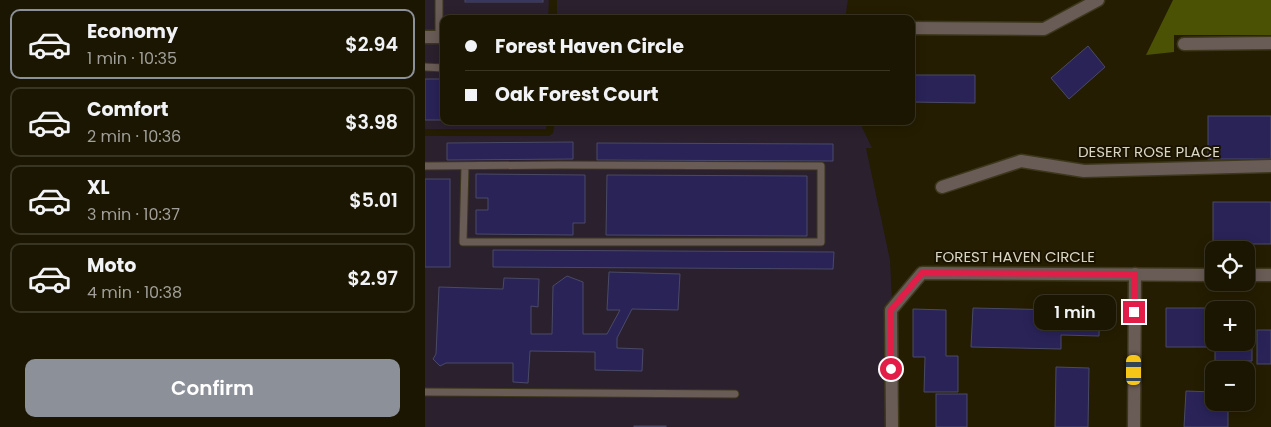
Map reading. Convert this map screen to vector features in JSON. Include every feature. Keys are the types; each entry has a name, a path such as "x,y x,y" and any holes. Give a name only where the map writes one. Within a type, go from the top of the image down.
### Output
{"street":[{"path":"915,28 1044,29 1098,0"},
{"path":"425,37 440,37"},
{"path":"1184,44 1271,43"},
{"name":"DESERT ROSE PLACE","path":"942,187 1021,161 1084,171 1271,166"},
{"name":"FOREST HAVEN CIRCLE","path":"892,427 891,310 922,273 1205,275"},
{"path":"1134,427 1135,274"},
{"path":"1255,275 1271,275"}],"lane":[{"path":"439,0 440,18"},
{"path":"425,67 440,68"},
{"path":"425,166 559,165 821,166 821,242 463,242 465,166"},
{"path":"425,392 735,394"}],"shaded area":[{"path":"425,0 549,0 548,15 440,15 440,125 546,125 546,129 425,129"},
{"path":"557,0 848,0 846,15 557,15"},
{"path":"554,125 861,125 872,148 866,148 890,260 898,427 425,427 425,136 549,136 553,133"}],"green space":[{"path":"1173,0 1271,0 1271,35 1174,35 1174,52 1146,55"}],"building":[{"path":"465,0 543,0 543,2 465,2"},
{"path":"1088,46 1105,67 1069,99 1051,78"},
{"path":"915,75 975,75 975,103 915,102"},
{"path":"425,79 440,79 440,120 425,120"},
{"path":"1208,116 1271,116 1271,159 1208,159"},
{"path":"573,142 573,159 447,160 447,143"},
{"path":"597,143 833,144 833,161 597,160"},
{"path":"476,174 585,175 585,223 573,223 573,235 476,234 476,210 488,210 488,198 476,198"},
{"path":"607,175 807,176 807,236 606,235"},
{"path":"425,179 450,179 450,267 425,267"},
{"path":"1213,202 1271,202 1271,244 1255,244 1255,241 1213,241"},
{"path":"493,250 834,252 833,269 493,267"},
{"path":"609,272 680,274 678,310 632,309 617,338 617,348 643,349 642,371 595,370 595,352 530,351 528,383 513,382 513,363 446,363 440,366 433,359 436,354 439,287 503,289 504,278 539,279 538,307 531,306 531,334 552,334 553,286 567,276 583,282 583,334 607,334 620,310 607,310"},
{"path":"1062,296 1100,297 1099,336 1061,335 1061,349 971,347 973,308 1061,310"},
{"path":"1166,308 1205,308 1205,347 1166,347"},
{"path":"913,309 946,310 946,356 958,356 958,392 924,392 925,357 913,357"},
{"path":"1257,330 1271,330 1271,364 1257,364"},
{"path":"1215,351 1252,351 1252,361 1215,361"},
{"path":"1056,367 1089,368 1088,427 1055,427"},
{"path":"1186,391 1205,392 1205,411 1228,411 1228,427 1184,427"},
{"path":"936,394 967,394 967,427 936,427"},
{"path":"666,426 666,427 634,427"}],"route":[{"path":"891,369 891,310 922,273 1135,274 1134,312"}]}
